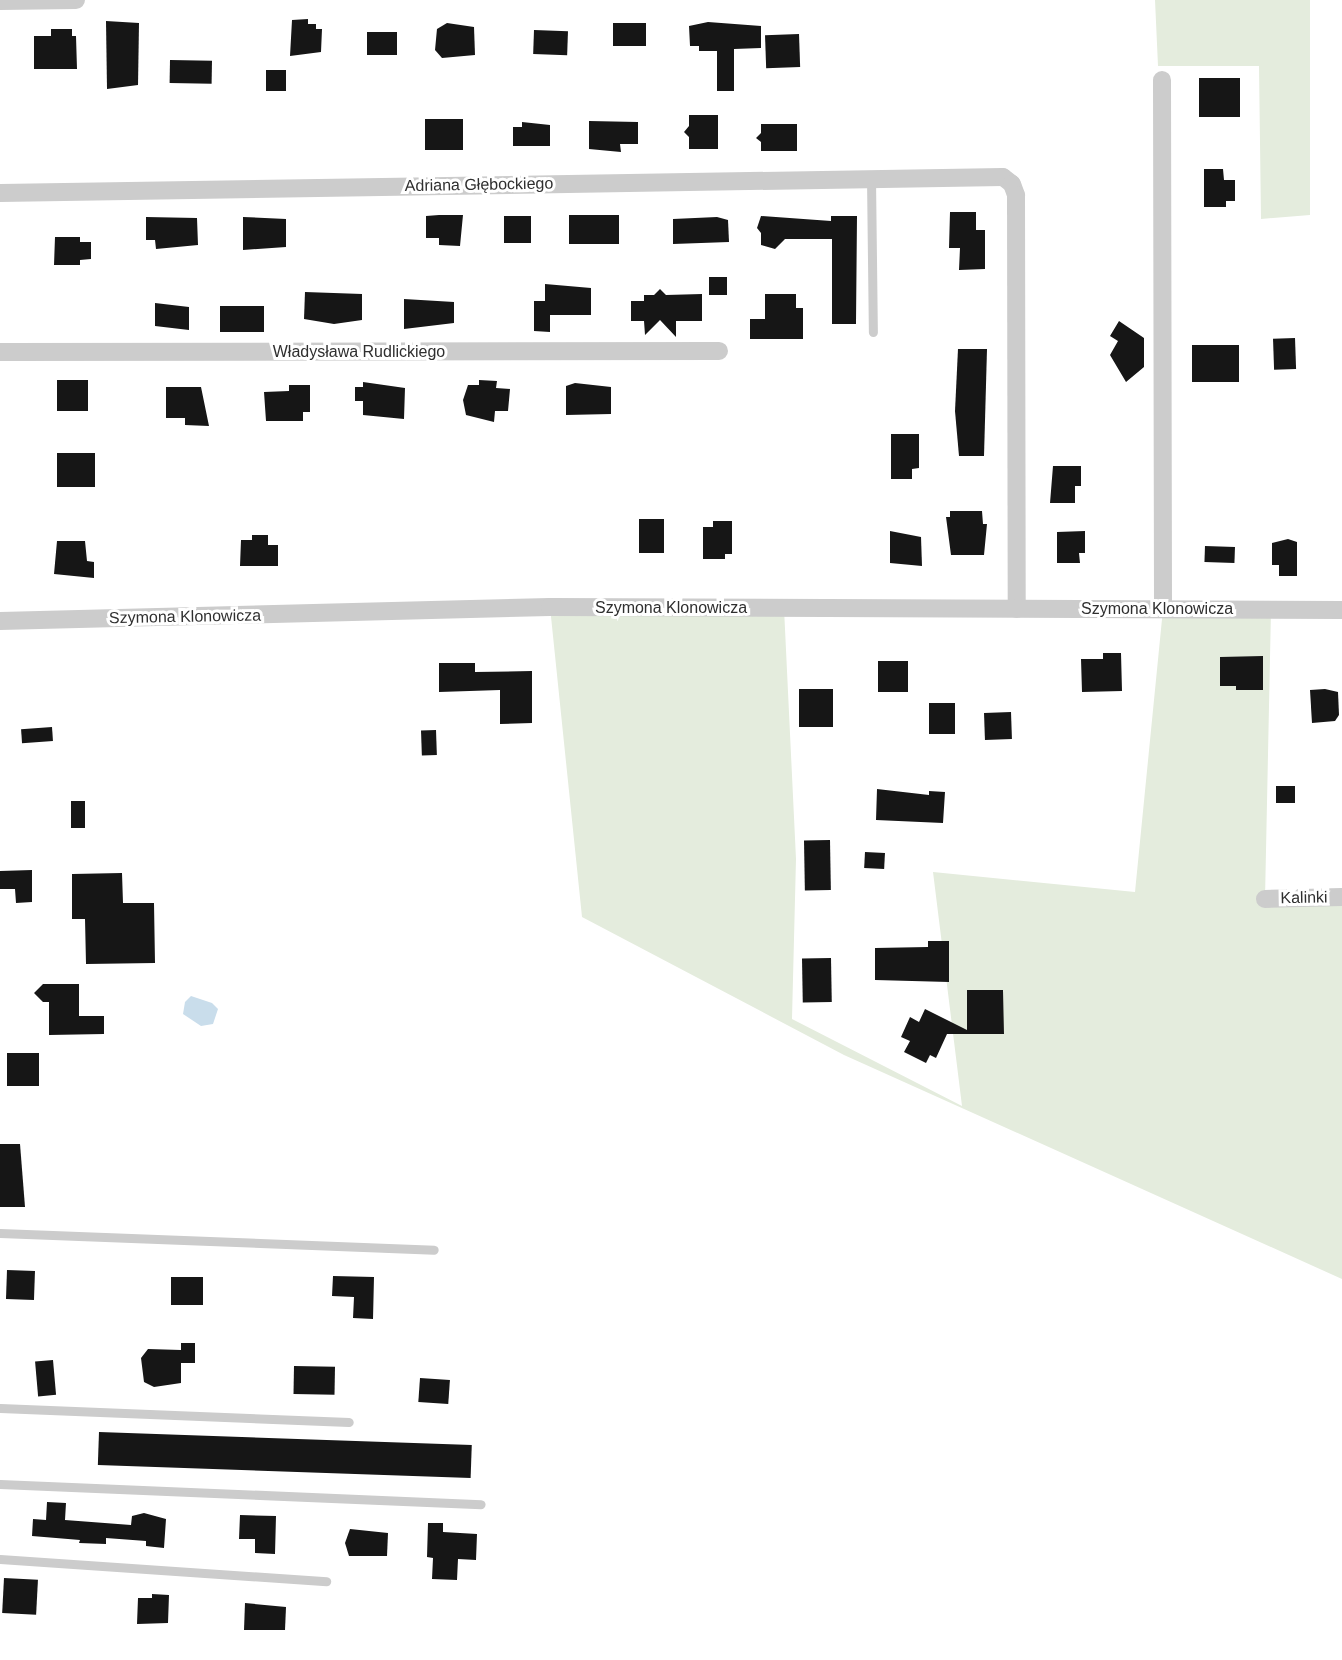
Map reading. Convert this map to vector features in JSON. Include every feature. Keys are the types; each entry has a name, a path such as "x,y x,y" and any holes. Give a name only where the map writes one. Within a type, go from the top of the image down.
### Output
{"street":[{"path":"0,1 76,0"},
{"path":"1162,80 1163,609"},
{"name":"Adriana Głębockiego","path":"0,194 1003,177 1012,184 1017,195 1017,609"},
{"name":"Władysława Rudlickiego","path":"0,352 719,351"},
{"name":"Szymona Klonowicza","path":"0,621 550,608 1342,610"},
{"name":"Kalinki","path":"1265,899 1342,897"}],"lane":[{"path":"871,178 873,332"},
{"path":"0,1233 434,1250"},
{"path":"0,1408 349,1422"},
{"path":"0,1484 481,1504"},
{"path":"0,1559 326,1581"}],"green space":[{"path":"1155,0 1310,0 1310,215 1261,219 1259,66 1158,66"},
{"path":"550,607 784,608 796,859 792,1019 962,1106 933,872 1135,892 1163,609 1271,610 1265,899 1342,897 1342,1279 844,1055 582,917"}],"water":[{"path":"191,996 212,1003 218,1009 213,1024 201,1026 183,1014 185,1002"}],"building":[{"path":"308,19 308,24 316,24 316,29 322,29 321,52 290,56 292,20"},
{"path":"106,21 139,23 138,85 107,89"},
{"path":"708,22 761,26 761,48 734,49 734,91 717,91 717,51 699,51 699,46 690,46 689,26"},
{"path":"447,23 474,27 475,55 442,58 435,50 437,29"},
{"path":"613,23 646,23 646,46 613,46"},
{"path":"51,29 72,29 72,36 76,36 77,69 34,69 34,36 51,36"},
{"path":"534,30 568,31 567,55 533,54"},
{"path":"367,32 397,32 397,55 367,55"},
{"path":"799,34 800,67 766,68 765,35"},
{"path":"170,60 212,61 212,84 170,83"},
{"path":"266,70 286,70 286,91 266,91"},
{"path":"1199,78 1240,78 1240,117 1199,117"},
{"path":"689,115 718,115 718,149 689,149 689,137 684,132 689,126"},
{"path":"425,119 463,119 463,150 425,150"},
{"path":"589,121 638,122 638,144 620,144 621,152 589,149"},
{"path":"522,122 550,125 550,146 513,146 513,127 522,127"},
{"path":"761,124 797,124 797,151 761,151 761,142 756,138 761,133"},
{"path":"1204,169 1223,169 1224,180 1235,180 1235,201 1226,201 1226,207 1204,207"},
{"path":"950,212 976,212 976,230 985,230 985,269 959,270 960,248 949,248"},
{"path":"463,215 460,246 439,245 439,238 426,238 426,216"},
{"path":"569,215 619,215 619,244 569,244"},
{"path":"504,216 531,216 531,243 504,243"},
{"path":"761,216 831,221 831,216 857,216 856,324 832,324 832,239 785,239 775,249 761,245 761,233 757,228"},
{"path":"146,217 197,218 198,245 156,249 155,240 146,240"},
{"path":"243,217 286,219 286,247 243,250"},
{"path":"717,217 728,220 729,242 673,244 673,219"},
{"path":"55,237 80,237 80,242 91,242 91,259 80,260 80,265 54,265"},
{"path":"709,277 727,277 727,295 709,295"},
{"path":"545,284 591,288 591,315 550,315 550,332 534,331 534,301 545,301"},
{"path":"660,289 666,295 702,294 702,321 676,321 676,337 660,320 645,335 644,321 631,321 631,301 644,301 644,295 654,295"},
{"path":"305,292 362,294 362,320 334,324 304,319"},
{"path":"765,294 796,294 796,308 803,308 803,339 750,339 750,319 765,319"},
{"path":"404,299 454,302 454,323 404,329"},
{"path":"155,303 189,307 189,330 155,326"},
{"path":"220,306 264,306 264,332 220,332"},
{"path":"1119,321 1144,338 1144,367 1126,382 1110,355 1118,341 1110,336"},
{"path":"1295,338 1296,369 1274,370 1273,339"},
{"path":"1192,345 1239,345 1239,382 1192,382"},
{"path":"958,349 987,349 984,456 959,456 955,411"},
{"path":"57,380 88,380 88,411 57,411"},
{"path":"479,380 497,381 496,388 510,389 508,411 495,411 494,422 466,415 463,400 468,385 479,385"},
{"path":"363,382 405,388 404,419 363,415 363,401 355,401 355,387 363,387"},
{"path":"575,383 611,387 611,414 566,415 566,386"},
{"path":"289,385 310,385 310,412 303,412 303,421 266,421 264,392 289,391"},
{"path":"166,387 201,387 209,426 185,425 185,418 166,418"},
{"path":"891,434 919,434 919,468 912,469 912,479 891,479"},
{"path":"57,453 95,453 95,487 57,487"},
{"path":"1053,466 1081,466 1081,486 1075,486 1075,503 1050,503"},
{"path":"950,511 982,511 983,524 987,524 984,555 951,555 946,517 950,517"},
{"path":"639,519 664,519 664,553 639,553"},
{"path":"713,521 732,521 732,554 725,554 725,559 703,559 703,527 713,527"},
{"path":"890,531 921,537 922,566 890,563"},
{"path":"1085,531 1085,553 1079,553 1080,563 1057,563 1057,532"},
{"path":"252,535 268,535 268,545 278,545 278,566 240,566 241,540 252,540"},
{"path":"1288,539 1297,542 1297,576 1279,576 1279,565 1272,565 1272,543"},
{"path":"57,541 85,541 87,561 94,562 94,578 54,574"},
{"path":"1205,546 1235,547 1234,563 1204,562"},
{"path":"1103,653 1121,653 1122,691 1082,692 1081,659 1103,659"},
{"path":"1263,656 1263,690 1236,690 1236,686 1220,686 1220,657"},
{"path":"878,661 908,661 908,692 878,692"},
{"path":"439,663 475,663 475,672 532,671 532,723 500,724 500,690 439,692"},
{"path":"799,689 833,689 833,727 799,727"},
{"path":"1325,689 1338,692 1339,715 1335,721 1312,723 1310,690"},
{"path":"929,703 955,703 955,734 929,734"},
{"path":"1011,712 1012,739 985,740 984,713"},
{"path":"52,727 53,741 22,743 21,729"},
{"path":"436,730 437,755 422,756 421,731"},
{"path":"1276,786 1295,786 1295,803 1276,803"},
{"path":"877,789 929,795 929,791 945,792 943,823 876,820"},
{"path":"71,801 85,801 85,828 71,828"},
{"path":"804,840 830,840 831,890 805,890"},
{"path":"865,852 885,853 884,869 864,868"},
{"path":"32,870 32,902 16,903 15,889 0,889 0,871"},
{"path":"122,873 123,903 154,903 155,963 86,964 85,919 72,919 72,874"},
{"path":"928,941 949,941 949,982 875,980 875,948 928,947"},
{"path":"831,958 832,1002 803,1002 802,959"},
{"path":"43,984 79,984 79,1016 104,1016 104,1034 49,1035 49,1002 43,1002 34,993"},
{"path":"967,990 1003,990 1004,1034 947,1034 936,1058 930,1055 926,1063 904,1052 910,1041 901,1037 910,1017 919,1022 925,1009 967,1030"},
{"path":"7,1053 39,1053 39,1086 7,1086"},
{"path":"0,1144 20,1144 25,1207 0,1207"},
{"path":"7,1270 35,1271 34,1300 6,1299"},
{"path":"333,1276 374,1277 373,1319 353,1318 354,1297 332,1296"},
{"path":"171,1277 203,1277 203,1305 171,1305"},
{"path":"181,1343 195,1343 195,1363 181,1363 181,1383 154,1387 144,1382 141,1358 148,1349 181,1350"},
{"path":"53,1360 56,1395 38,1396 35,1362"},
{"path":"294,1366 335,1367 335,1395 294,1394"},
{"path":"420,1378 450,1380 448,1404 418,1402"},
{"path":"99,1432 472,1445 471,1478 98,1465"},
{"path":"47,1502 66,1503 65,1520 131,1525 132,1516 144,1513 166,1519 164,1548 146,1546 146,1541 106,1538 106,1544 79,1543 80,1540 32,1536 33,1519 46,1520"},
{"path":"240,1515 276,1516 275,1554 255,1553 255,1539 239,1539"},
{"path":"428,1523 443,1523 443,1532 477,1534 476,1560 458,1559 457,1580 432,1579 433,1558 427,1557"},
{"path":"350,1529 388,1533 387,1556 349,1556 345,1543"},
{"path":"4,1578 38,1580 36,1615 2,1613"},
{"path":"152,1594 169,1595 168,1623 137,1624 138,1598 152,1598"},
{"path":"245,1603 286,1607 285,1630 244,1630"}]}
